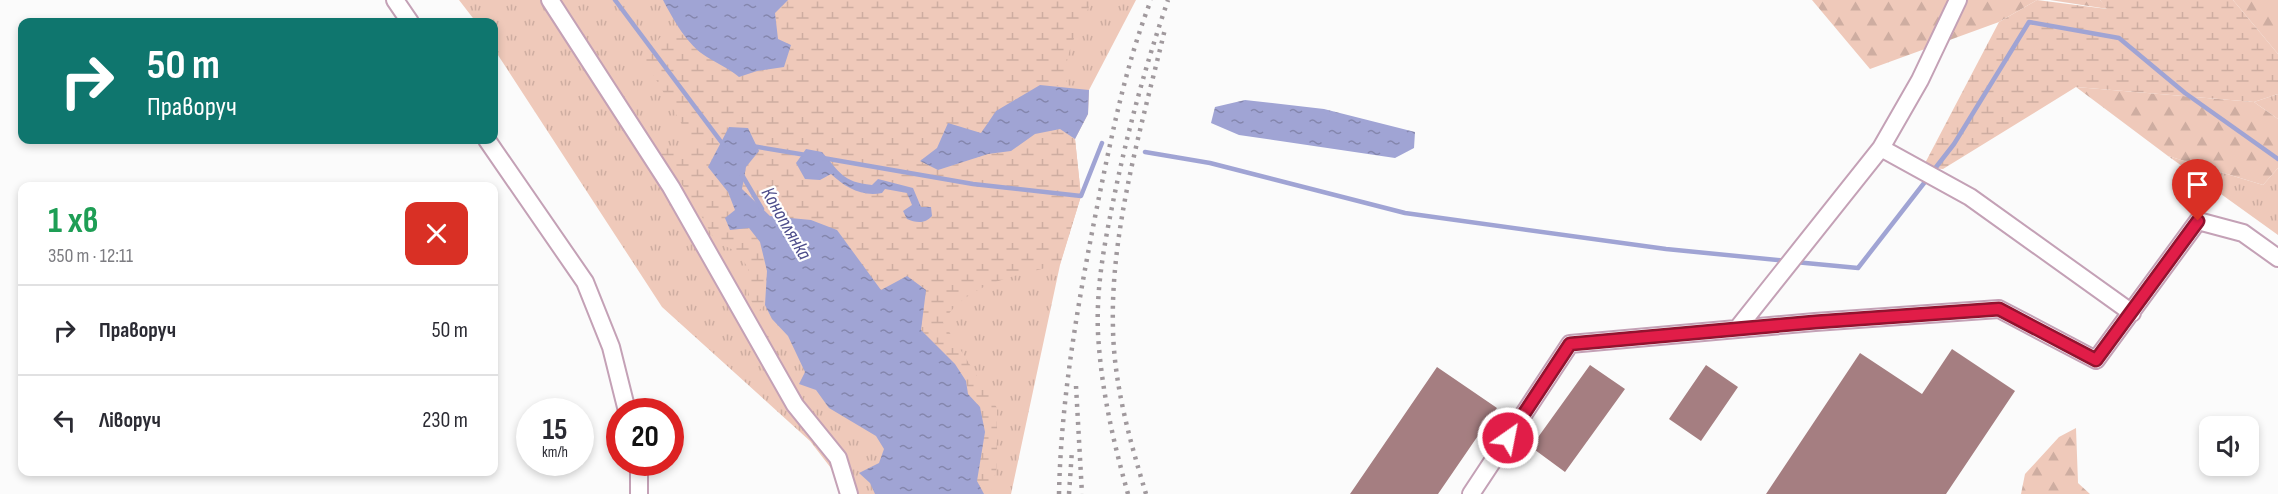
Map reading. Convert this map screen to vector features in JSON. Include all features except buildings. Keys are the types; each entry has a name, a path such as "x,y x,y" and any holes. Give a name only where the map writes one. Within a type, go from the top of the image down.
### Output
{"street":[{"path":"395,0 407,18"},
{"path":"550,0 671,187 795,405 838,458 849,494"},
{"path":"1737,329 1881,148 1920,80 1958,0"},
{"path":"490,144 585,282 612,347 624,398"},
{"path":"1881,148 1970,197 2132,313"},
{"path":"1471,494 1570,344 1999,309 2096,360 2198,221 2243,233 2278,258"},
{"path":"639,476 639,494"}],"green space":[{"path":"459,0 1136,0 1089,90 1088,114 1075,139 1081,196 1060,265 1011,494 851,494 810,441 662,307 498,55 498,18 473,18"},
{"path":"788,0 1092,0 1072,42 1066,75 1068,87 1040,85 996,111 981,133 948,124 937,148 920,161 938,170 988,154 1011,151 1035,134 1060,129 1075,139 1081,196 1060,264 1010,277 980,289 966,297 943,322 997,408 997,467 990,494 984,494 977,481 981,407 968,394 966,381 955,364 921,330 926,290 907,276 881,290 870,273 784,216 770,216 742,189 746,167 714,157 709,167 728,192 735,210 726,218 748,227 755,234 764,252 765,305 757,312 749,297 748,268 738,252 716,242 689,194 660,156 663,148 691,146 688,135 643,57 665,32 685,35 705,56 723,64 739,77 757,71 784,67 775,13"},
{"path":"1812,0 2037,0 1999,22 1870,69"},
{"path":"2037,0 2107,9 2100,0 2233,0 2278,54 2278,94 2254,102 2076,87 1943,169 1923,167 1999,22"},
{"path":"2050,0 2100,0 2108,9"},
{"path":"2233,0 2278,0 2278,54"},
{"path":"2076,87 2254,102 2278,119 2278,168 2263,185 2168,156"},
{"path":"2278,94 2278,119 2254,102"},
{"path":"2168,156 2263,185 2278,168 2278,235"},
{"path":"2076,428 2078,483 2090,494 2021,494 2025,474 2059,437"}],"water":[{"path":"663,0 788,0 775,13 778,39 791,45 784,67 757,71 739,77 693,46"},
{"path":"1040,85 1089,90 1088,114 1075,139 1060,129 1035,134 1011,151 988,154 938,170 920,161 937,148 948,123 981,133 996,111"},
{"path":"1245,100 1324,109 1415,132 1414,148 1395,158 1239,135 1211,123 1215,107"},
{"path":"729,127 748,128 759,151 746,167 742,189 770,216 811,220 837,230 881,290 907,276 926,290 921,330 955,364 966,381 968,394 980,407 985,432 977,481 984,494 875,494 870,483 859,473 879,463 884,449 876,436 829,408 816,390 799,384 805,372 788,336 772,319 765,305 767,271 760,242 749,228 730,230 725,218 735,210 728,192 708,167"},
{"path":"806,149 822,152 848,179 872,185 878,179 913,188 921,207 931,207 932,216 920,222 907,219 903,211 912,205 907,193 885,189 882,193 867,194 848,187 831,174 820,180 805,179 796,163"}],"waterway":[{"name":"Коноплянка","path":"615,0 725,147"},
{"path":"1933,171 1954,144 2029,22 2119,38 2185,93 2278,159"},
{"path":"823,158 973,184 1081,196 1102,143"},
{"path":"752,146 806,155"},
{"path":"1145,152 1210,163 1405,213 1666,249 1787,261"},
{"name":"Коноплянка","path":"742,175 762,209"},
{"path":"1795,262 1858,268 1928,178"}],"railway":[{"path":"1059,494 1067,384 1084,274 1120,100 1151,0"},
{"path":"1128,494 1113,434 1102,374 1098,333 1099,283 1124,151 1144,75 1168,0"},
{"path":"1146,494 1129,433 1116,371 1113,292 1129,178 1165,29"},
{"path":"1076,386 1082,494"},
{"path":"1069,494 1072,450"}],"route":[{"path":"1508,438 1570,344 1815,322 1999,309 2096,360 2198,221"}]}
